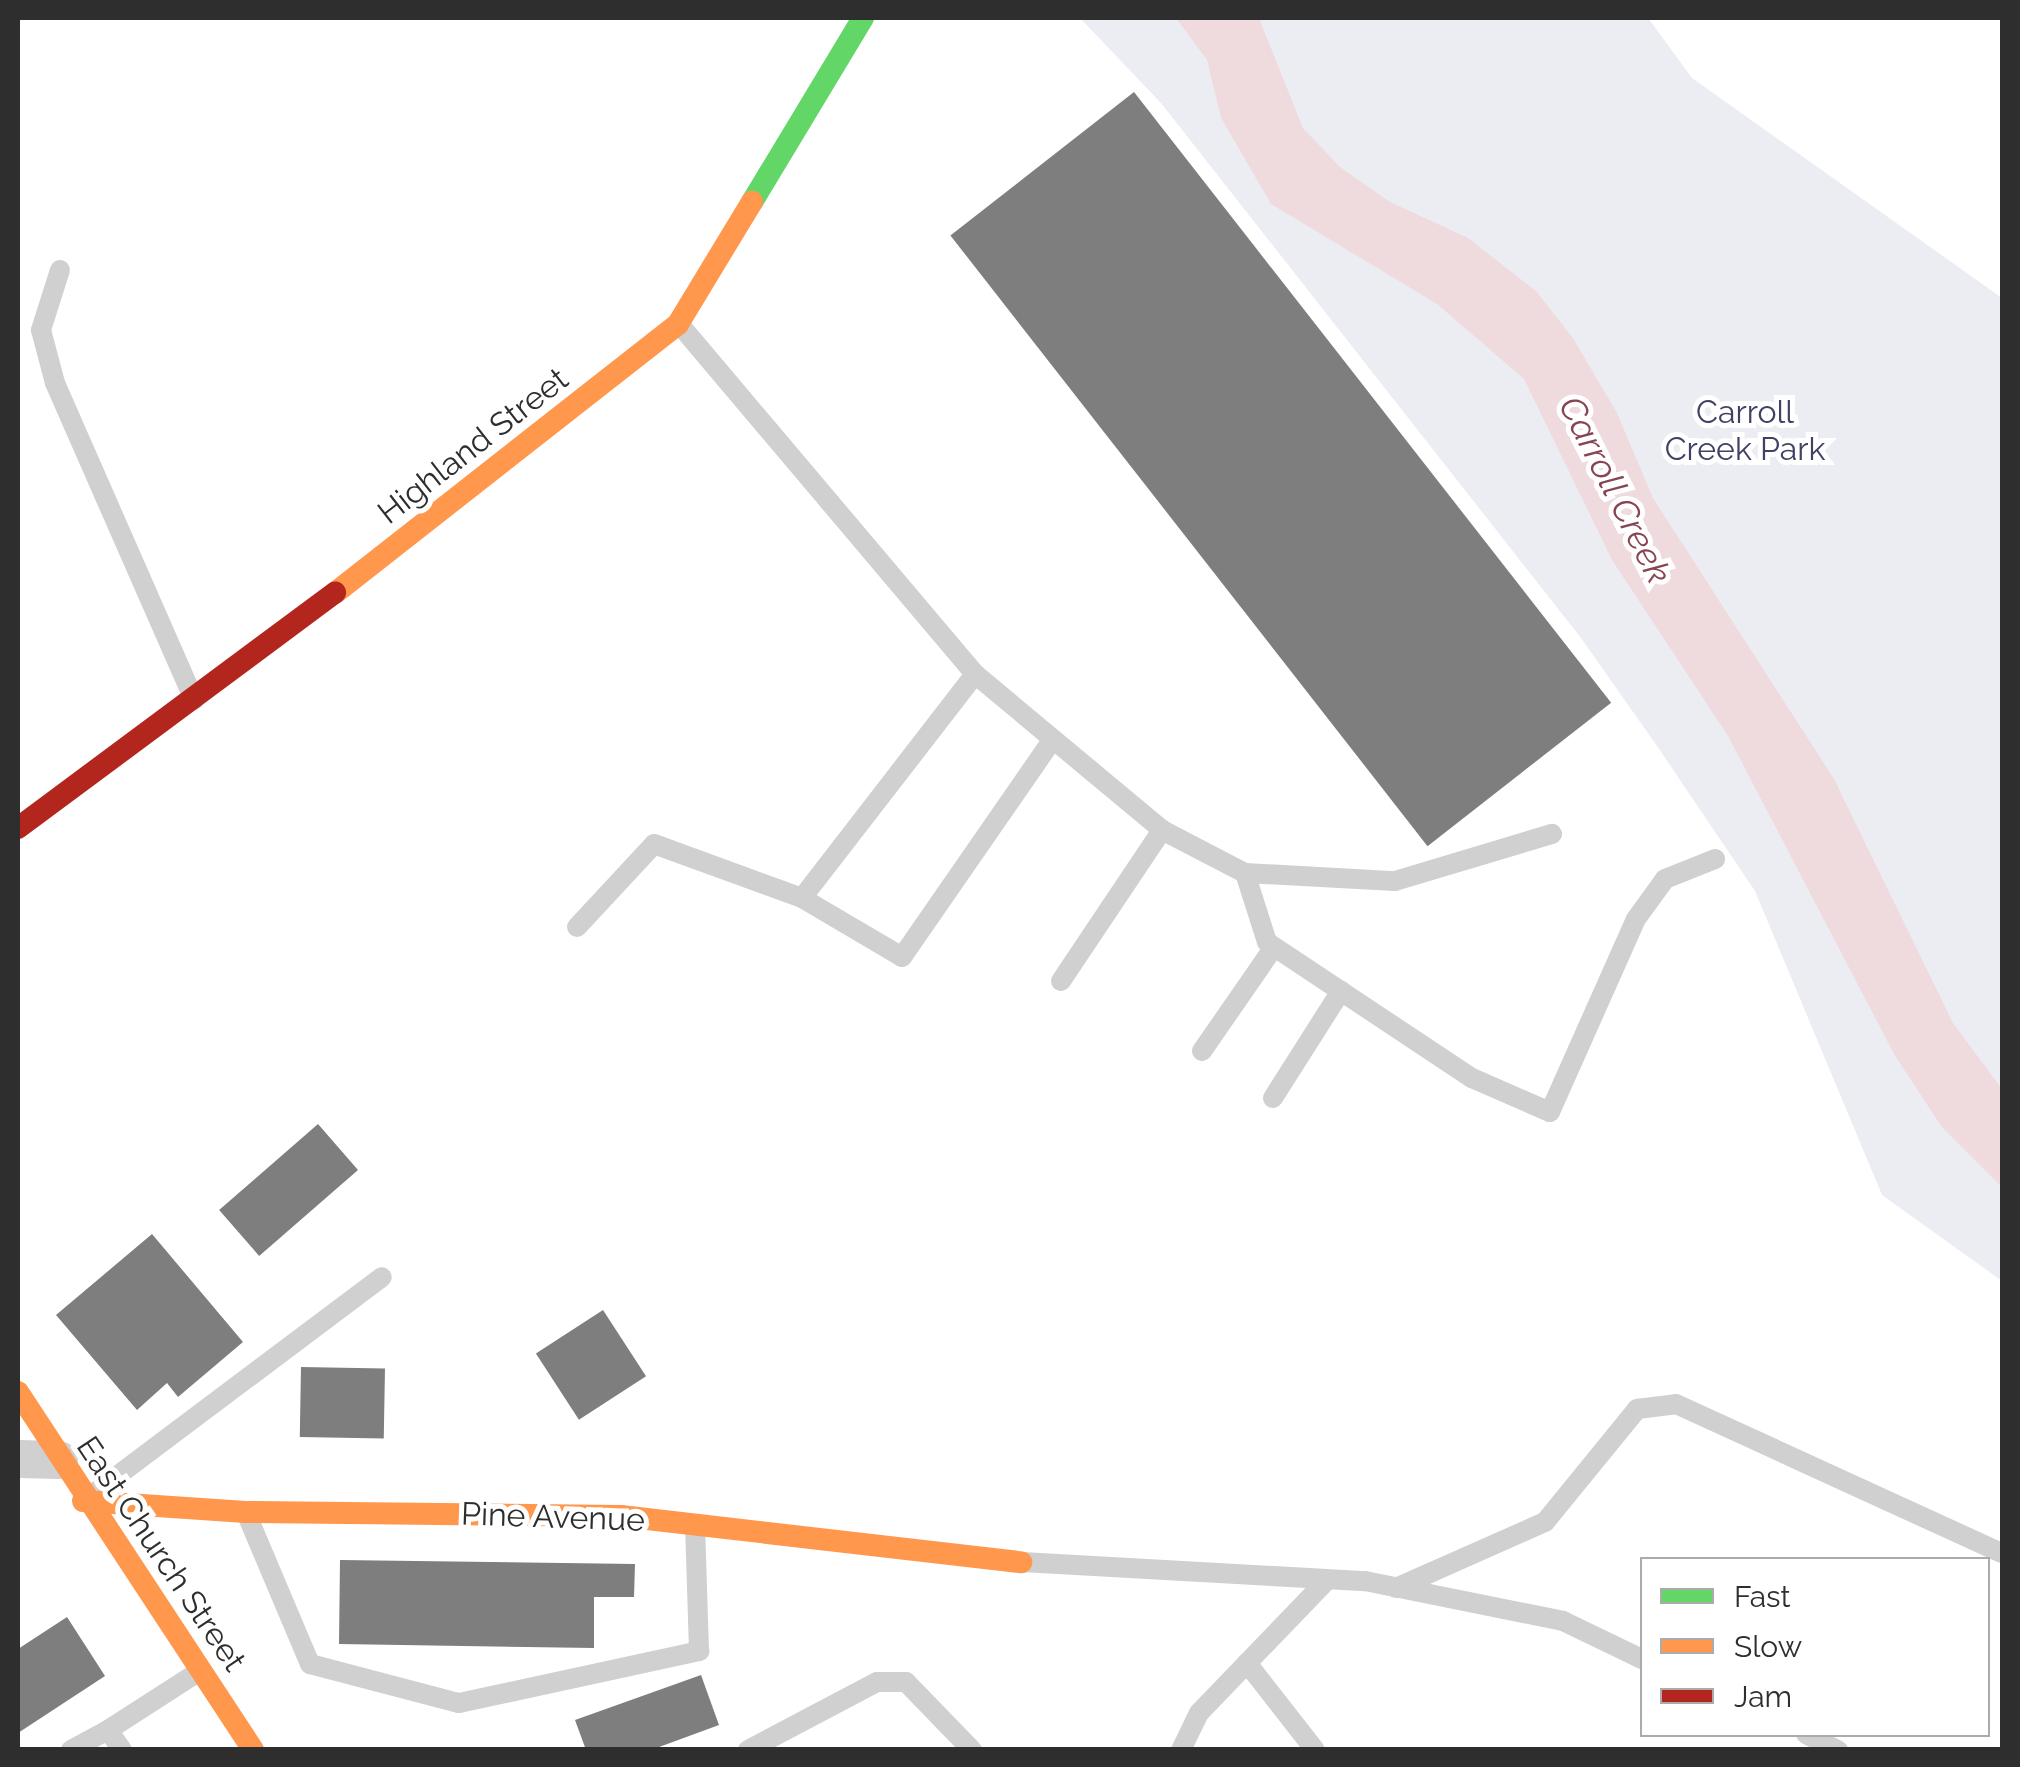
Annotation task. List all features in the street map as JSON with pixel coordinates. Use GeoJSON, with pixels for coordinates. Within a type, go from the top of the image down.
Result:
{"type":"FeatureCollection","features":[{"type":"Feature","properties":{"kind":"street","name":"Highland Street"},"geometry":{"type":"LineString","coordinates":[[18,828],[195,701],[678,324],[864,18]]}},
{"type":"Feature","properties":{"kind":"street","name":"East Church Street"},"geometry":{"type":"LineString","coordinates":[[18,1392],[84,1501],[253,1750]]}},
{"type":"Feature","properties":{"kind":"street"},"geometry":{"type":"LineString","coordinates":[[18,1459],[59,1460]]}},
{"type":"Feature","properties":{"kind":"street","name":"Pine Avenue"},"geometry":{"type":"LineString","coordinates":[[84,1501],[246,1512],[621,1516],[1020,1562]]}},
{"type":"Feature","properties":{"kind":"lane"},"geometry":{"type":"LineString","coordinates":[[60,270],[40,330],[55,382],[195,701]]}},
{"type":"Feature","properties":{"kind":"lane"},"geometry":{"type":"LineString","coordinates":[[678,324],[975,674],[1162,830],[1245,873],[1395,880],[1552,834]]}},
{"type":"Feature","properties":{"kind":"lane"},"geometry":{"type":"LineString","coordinates":[[802,898],[975,674]]}},
{"type":"Feature","properties":{"kind":"lane"},"geometry":{"type":"LineString","coordinates":[[577,927],[654,844],[802,898],[902,957],[1053,739]]}},
{"type":"Feature","properties":{"kind":"lane"},"geometry":{"type":"LineString","coordinates":[[1061,981],[1162,830]]}},
{"type":"Feature","properties":{"kind":"lane"},"geometry":{"type":"LineString","coordinates":[[1245,873],[1274,947],[1472,1078],[1550,1112],[1636,919],[1666,879],[1715,859]]}},
{"type":"Feature","properties":{"kind":"lane"},"geometry":{"type":"LineString","coordinates":[[1202,1051],[1274,947]]}},
{"type":"Feature","properties":{"kind":"lane"},"geometry":{"type":"LineString","coordinates":[[1274,1098],[1341,992]]}},
{"type":"Feature","properties":{"kind":"lane"},"geometry":{"type":"LineString","coordinates":[[84,1501],[382,1276]]}},
{"type":"Feature","properties":{"kind":"lane"},"geometry":{"type":"LineString","coordinates":[[1396,1588],[1545,1522],[1636,1409],[1676,1404],[2002,1553]]}},
{"type":"Feature","properties":{"kind":"lane"},"geometry":{"type":"LineString","coordinates":[[246,1512],[310,1664],[459,1703],[699,1651],[695,1524]]}},
{"type":"Feature","properties":{"kind":"lane"},"geometry":{"type":"LineString","coordinates":[[1020,1562],[1327,1580],[1396,1588],[1563,1622],[1640,1657]]}},
{"type":"Feature","properties":{"kind":"lane"},"geometry":{"type":"LineString","coordinates":[[1181,1750],[1199,1713],[1327,1580]]}},
{"type":"Feature","properties":{"kind":"lane"},"geometry":{"type":"LineString","coordinates":[[1247,1663],[1316,1750]]}},
{"type":"Feature","properties":{"kind":"lane"},"geometry":{"type":"LineString","coordinates":[[70,1750],[200,1671]]}},
{"type":"Feature","properties":{"kind":"lane"},"geometry":{"type":"LineString","coordinates":[[748,1750],[876,1682],[906,1682],[972,1750]]}},
{"type":"Feature","properties":{"kind":"lane"},"geometry":{"type":"LineString","coordinates":[[108,1730],[122,1750]]}},
{"type":"Feature","properties":{"kind":"lane"},"geometry":{"type":"LineString","coordinates":[[1812,1737],[1838,1750]]}},
{"type":"Feature","properties":{"kind":"green space","name":"Carroll Creek Park"},"geometry":{"type":"Polygon","coordinates":[[[1080,18],[1648,18],[1692,78],[2002,298],[2002,1281],[1882,1195],[1755,891],[1657,746],[1581,638],[1161,103],[1080,18]]]}},
{"type":"Feature","properties":{"kind":"water","name":"Carroll Creek"},"geometry":{"type":"Polygon","coordinates":[[[1176,18],[1259,18],[1303,128],[1340,167],[1390,202],[1468,238],[1536,291],[1573,338],[1617,413],[1653,498],[1834,779],[1953,1023],[2002,1089],[2002,1187],[1941,1126],[1894,1054],[1728,736],[1612,560],[1524,379],[1437,304],[1271,204],[1221,118],[1207,60],[1176,18]]]}},
{"type":"Feature","properties":{"kind":"building"},"geometry":{"type":"Polygon","coordinates":[[[1134,92],[1611,703],[1428,846],[950,235],[1134,92]]]}},
{"type":"Feature","properties":{"kind":"building"},"geometry":{"type":"Polygon","coordinates":[[[318,1124],[358,1170],[259,1256],[219,1210],[318,1124]]]}},
{"type":"Feature","properties":{"kind":"building"},"geometry":{"type":"Polygon","coordinates":[[[152,1234],[243,1342],[178,1397],[167,1383],[137,1410],[56,1315],[152,1234]]]}},
{"type":"Feature","properties":{"kind":"building"},"geometry":{"type":"Polygon","coordinates":[[[603,1310],[646,1376],[579,1420],[536,1354],[603,1310]]]}},
{"type":"Feature","properties":{"kind":"building"},"geometry":{"type":"Polygon","coordinates":[[[301,1367],[385,1368],[384,1438],[300,1437],[301,1367]]]}},
{"type":"Feature","properties":{"kind":"building"},"geometry":{"type":"Polygon","coordinates":[[[340,1560],[635,1564],[634,1597],[594,1597],[594,1648],[339,1644],[340,1560]]]}},
{"type":"Feature","properties":{"kind":"building"},"geometry":{"type":"Polygon","coordinates":[[[67,1617],[105,1676],[18,1733],[18,1649],[67,1617]]]}},
{"type":"Feature","properties":{"kind":"building"},"geometry":{"type":"Polygon","coordinates":[[[701,1675],[719,1725],[651,1750],[586,1750],[575,1720],[701,1675]]]}},
{"type":"Feature","properties":{"kind":"traffic: fast"},"geometry":{"type":"LineString","coordinates":[[752,202],[863,18]]}},
{"type":"Feature","properties":{"kind":"traffic: slow"},"geometry":{"type":"LineString","coordinates":[[335,593],[678,324],[752,202]]}},
{"type":"Feature","properties":{"kind":"traffic: slow"},"geometry":{"type":"LineString","coordinates":[[18,1392],[253,1750]]}},
{"type":"Feature","properties":{"kind":"traffic: slow"},"geometry":{"type":"LineString","coordinates":[[83,1501],[246,1512],[621,1516],[1021,1562]]}},
{"type":"Feature","properties":{"kind":"traffic: jam"},"geometry":{"type":"LineString","coordinates":[[18,828],[335,593]]}}]}
